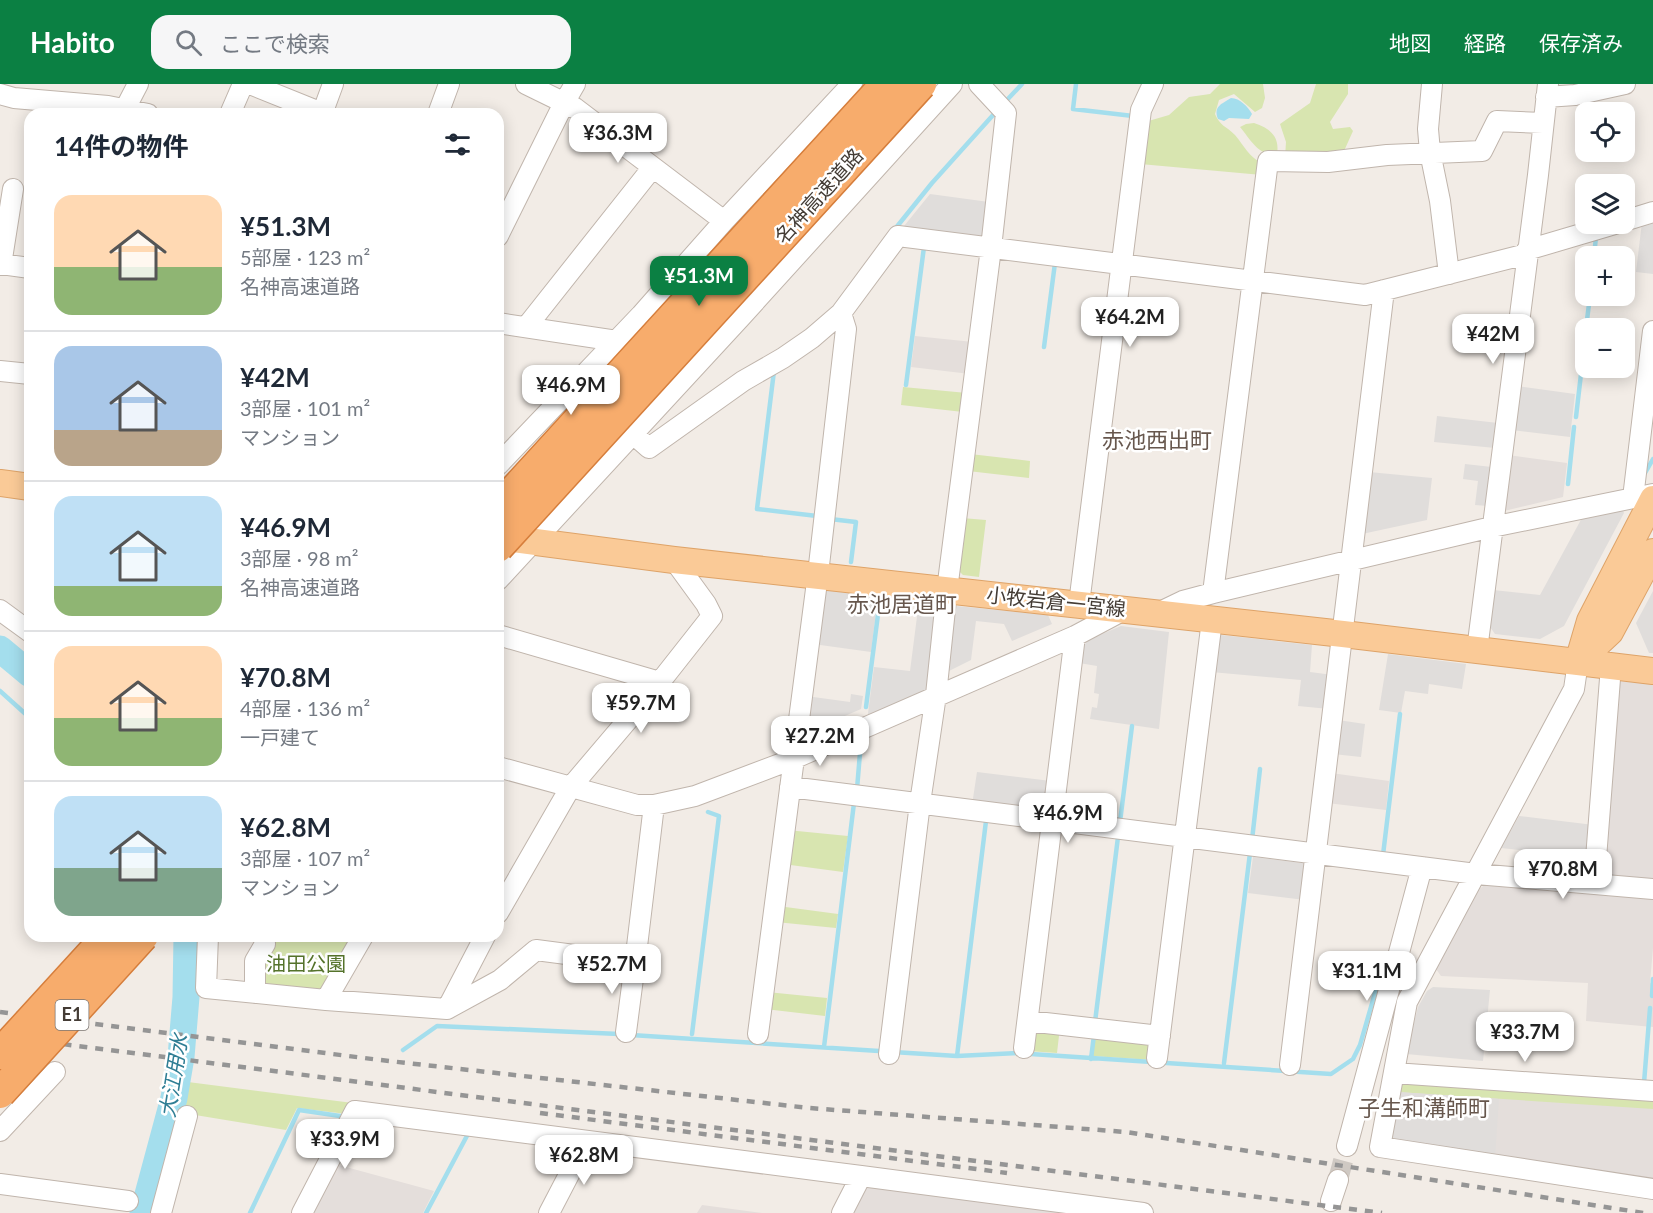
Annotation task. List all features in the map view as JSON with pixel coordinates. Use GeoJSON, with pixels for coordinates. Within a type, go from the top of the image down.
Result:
{"type":"FeatureCollection","features":[{"type":"Feature","properties":{"kind":"highway","name":"名神高速道路"},"geometry":{"type":"LineString","coordinates":[[504,501],[886,84]]}},
{"type":"Feature","properties":{"kind":"highway","name":"名神高速道路"},"geometry":{"type":"LineString","coordinates":[[504,540],[921,84]]}},
{"type":"Feature","properties":{"kind":"highway","name":"E1"},"geometry":{"type":"LineString","coordinates":[[0,1054],[103,942]]}},
{"type":"Feature","properties":{"kind":"highway","name":"E1"},"geometry":{"type":"LineString","coordinates":[[0,1093],[138,942]]}},
{"type":"Feature","properties":{"kind":"main road"},"geometry":{"type":"LineString","coordinates":[[0,483],[24,486]]}},
{"type":"Feature","properties":{"kind":"main road"},"geometry":{"type":"LineString","coordinates":[[1578,662],[1590,621],[1643,499]]}},
{"type":"Feature","properties":{"kind":"main road","name":"小牧岩倉一宮線"},"geometry":{"type":"LineString","coordinates":[[504,538],[674,560],[1343,633],[1653,671]]}},
{"type":"Feature","properties":{"kind":"main road"},"geometry":{"type":"LineString","coordinates":[[1578,662],[1610,632],[1653,552]]}},
{"type":"Feature","properties":{"kind":"street"},"geometry":{"type":"LineString","coordinates":[[115,108],[138,84]]}},
{"type":"Feature","properties":{"kind":"street"},"geometry":{"type":"LineString","coordinates":[[233,108],[243,84]]}},
{"type":"Feature","properties":{"kind":"street"},"geometry":{"type":"LineString","coordinates":[[250,84],[308,108]]}},
{"type":"Feature","properties":{"kind":"street"},"geometry":{"type":"LineString","coordinates":[[324,108],[333,84]]}},
{"type":"Feature","properties":{"kind":"street"},"geometry":{"type":"LineString","coordinates":[[440,108],[449,84]]}},
{"type":"Feature","properties":{"kind":"street"},"geometry":{"type":"LineString","coordinates":[[526,84],[575,108],[724,221]]}},
{"type":"Feature","properties":{"kind":"street"},"geometry":{"type":"LineString","coordinates":[[504,224],[564,103],[576,84]]}},
{"type":"Feature","properties":{"kind":"street"},"geometry":{"type":"LineString","coordinates":[[504,459],[617,340],[852,84]]}},
{"type":"Feature","properties":{"kind":"street"},"geometry":{"type":"LineString","coordinates":[[504,573],[952,84]]}},
{"type":"Feature","properties":{"kind":"street"},"geometry":{"type":"LineString","coordinates":[[889,1054],[920,803],[936,695],[1006,112],[979,84]]}},
{"type":"Feature","properties":{"kind":"street"},"geometry":{"type":"LineString","coordinates":[[1079,604],[1141,110],[1153,84]]}},
{"type":"Feature","properties":{"kind":"street"},"geometry":{"type":"LineString","coordinates":[[1432,84],[1428,129],[1430,152],[1440,201],[1449,274]]}},
{"type":"Feature","properties":{"kind":"street"},"geometry":{"type":"LineString","coordinates":[[1476,650],[1547,90],[1575,95],[1625,84]]}},
{"type":"Feature","properties":{"kind":"street"},"geometry":{"type":"LineString","coordinates":[[0,94],[24,91],[109,108]]}},
{"type":"Feature","properties":{"kind":"street"},"geometry":{"type":"LineString","coordinates":[[1213,593],[1268,161],[1328,162],[1430,152],[1482,151],[1497,121],[1543,123]]}},
{"type":"Feature","properties":{"kind":"street"},"geometry":{"type":"LineString","coordinates":[[527,326],[654,167]]}},
{"type":"Feature","properties":{"kind":"street"},"geometry":{"type":"LineString","coordinates":[[13,189],[0,264],[24,267]]}},
{"type":"Feature","properties":{"kind":"street"},"geometry":{"type":"LineString","coordinates":[[1635,218],[1653,212]]}},
{"type":"Feature","properties":{"kind":"street"},"geometry":{"type":"LineString","coordinates":[[633,434],[649,448],[743,381],[812,338],[841,313],[898,236],[1365,295],[1449,274],[1584,234]]}},
{"type":"Feature","properties":{"kind":"street"},"geometry":{"type":"LineString","coordinates":[[682,268],[740,318]]}},
{"type":"Feature","properties":{"kind":"street"},"geometry":{"type":"LineString","coordinates":[[1290,1065],[1384,290]]}},
{"type":"Feature","properties":{"kind":"street"},"geometry":{"type":"LineString","coordinates":[[758,1034],[818,574],[846,329],[841,313]]}},
{"type":"Feature","properties":{"kind":"street"},"geometry":{"type":"LineString","coordinates":[[504,323],[617,340]]}},
{"type":"Feature","properties":{"kind":"street"},"geometry":{"type":"LineString","coordinates":[[1643,499],[1653,331]]}},
{"type":"Feature","properties":{"kind":"street"},"geometry":{"type":"LineString","coordinates":[[0,371],[24,373]]}},
{"type":"Feature","properties":{"kind":"street"},"geometry":{"type":"LineString","coordinates":[[1156,614],[1183,601],[1213,593],[1492,527],[1643,499],[1653,494]]}},
{"type":"Feature","properties":{"kind":"street"},"geometry":{"type":"LineString","coordinates":[[504,903],[570,788],[660,682],[712,616],[674,560]]}},
{"type":"Feature","properties":{"kind":"street"},"geometry":{"type":"LineString","coordinates":[[0,608],[24,614]]}},
{"type":"Feature","properties":{"kind":"street"},"geometry":{"type":"LineString","coordinates":[[0,608],[24,627]]}},
{"type":"Feature","properties":{"kind":"street"},"geometry":{"type":"LineString","coordinates":[[504,768],[638,806],[654,805],[694,796],[793,759],[1075,636],[1124,610]]}},
{"type":"Feature","properties":{"kind":"street"},"geometry":{"type":"LineString","coordinates":[[1157,1058],[1212,620]]}},
{"type":"Feature","properties":{"kind":"street"},"geometry":{"type":"LineString","coordinates":[[1024,1048],[1075,636]]}},
{"type":"Feature","properties":{"kind":"street"},"geometry":{"type":"LineString","coordinates":[[504,637],[660,682]]}},
{"type":"Feature","properties":{"kind":"street"},"geometry":{"type":"LineString","coordinates":[[1578,662],[1574,688],[1407,1002],[1380,1147],[1653,1189]]}},
{"type":"Feature","properties":{"kind":"street"},"geometry":{"type":"LineString","coordinates":[[1594,884],[1611,666]]}},
{"type":"Feature","properties":{"kind":"street"},"geometry":{"type":"LineString","coordinates":[[790,787],[1476,874],[1653,889]]}},
{"type":"Feature","properties":{"kind":"street"},"geometry":{"type":"LineString","coordinates":[[626,1032],[654,805]]}},
{"type":"Feature","properties":{"kind":"street"},"geometry":{"type":"LineString","coordinates":[[1347,1146],[1422,867]]}},
{"type":"Feature","properties":{"kind":"street"},"geometry":{"type":"LineString","coordinates":[[208,942],[206,988],[447,1009],[500,980],[536,950],[635,963]]}},
{"type":"Feature","properties":{"kind":"street"},"geometry":{"type":"LineString","coordinates":[[255,993],[255,961],[265,942]]}},
{"type":"Feature","properties":{"kind":"street"},"geometry":{"type":"LineString","coordinates":[[326,1000],[360,942]]}},
{"type":"Feature","properties":{"kind":"street"},"geometry":{"type":"LineString","coordinates":[[447,1009],[482,942]]}},
{"type":"Feature","properties":{"kind":"street"},"geometry":{"type":"LineString","coordinates":[[1028,1021],[1160,1036]]}},
{"type":"Feature","properties":{"kind":"street"},"geometry":{"type":"LineString","coordinates":[[0,1131],[55,1072]]}},
{"type":"Feature","properties":{"kind":"street"},"geometry":{"type":"LineString","coordinates":[[1394,1073],[1653,1091]]}},
{"type":"Feature","properties":{"kind":"street"},"geometry":{"type":"LineString","coordinates":[[302,1213],[355,1111],[1135,1213]]}},
{"type":"Feature","properties":{"kind":"street"},"geometry":{"type":"LineString","coordinates":[[160,1213],[187,1116]]}},
{"type":"Feature","properties":{"kind":"street"},"geometry":{"type":"LineString","coordinates":[[549,1213],[586,1142]]}},
{"type":"Feature","properties":{"kind":"street"},"geometry":{"type":"LineString","coordinates":[[842,1213],[861,1176]]}},
{"type":"Feature","properties":{"kind":"street"},"geometry":{"type":"LineString","coordinates":[[1332,1201],[1338,1180]]}},
{"type":"Feature","properties":{"kind":"street"},"geometry":{"type":"LineString","coordinates":[[0,1184],[128,1201]]}},
{"type":"Feature","properties":{"kind":"shaded area"},"geometry":{"type":"Polygon","coordinates":[[[930,194],[989,202],[985,237],[981,241],[900,231],[930,194]]]}},
{"type":"Feature","properties":{"kind":"shaded area"},"geometry":{"type":"Polygon","coordinates":[[[1653,218],[1653,274],[1636,272],[1642,222],[1653,218]]]}},
{"type":"Feature","properties":{"kind":"shaded area"},"geometry":{"type":"Polygon","coordinates":[[[915,336],[973,342],[970,374],[911,367],[915,336]]]}},
{"type":"Feature","properties":{"kind":"shaded area"},"geometry":{"type":"Polygon","coordinates":[[[1517,386],[1575,394],[1570,437],[1512,430],[1517,386]]]}},
{"type":"Feature","properties":{"kind":"shaded area"},"geometry":{"type":"Polygon","coordinates":[[[1437,416],[1498,423],[1495,448],[1434,442],[1437,416]]]}},
{"type":"Feature","properties":{"kind":"shaded area"},"geometry":{"type":"Polygon","coordinates":[[[1508,455],[1567,463],[1563,497],[1504,511],[1508,455]]]}},
{"type":"Feature","properties":{"kind":"shaded area"},"geometry":{"type":"Polygon","coordinates":[[[1465,464],[1492,467],[1488,506],[1475,505],[1478,481],[1463,479],[1465,464]]]}},
{"type":"Feature","properties":{"kind":"shaded area"},"geometry":{"type":"Polygon","coordinates":[[[1369,472],[1432,478],[1427,520],[1362,534],[1369,472]]]}},
{"type":"Feature","properties":{"kind":"shaded area"},"geometry":{"type":"Polygon","coordinates":[[[1622,507],[1624,513],[1564,626],[1540,639],[1495,634],[1488,624],[1493,590],[1540,595],[1583,516],[1622,507]]]}},
{"type":"Feature","properties":{"kind":"shaded area"},"geometry":{"type":"Polygon","coordinates":[[[827,590],[878,597],[871,652],[813,644],[819,596],[827,590]]]}},
{"type":"Feature","properties":{"kind":"shaded area"},"geometry":{"type":"Polygon","coordinates":[[[1653,591],[1653,653],[1649,653],[1636,623],[1653,591]]]}},
{"type":"Feature","properties":{"kind":"shaded area"},"geometry":{"type":"Polygon","coordinates":[[[919,601],[934,603],[939,610],[930,684],[924,697],[867,721],[874,667],[910,671],[919,601]]]}},
{"type":"Feature","properties":{"kind":"shaded area"},"geometry":{"type":"Polygon","coordinates":[[[956,606],[1048,615],[1052,624],[1012,641],[1004,624],[976,621],[971,660],[943,674],[950,612],[956,606]]]}},
{"type":"Feature","properties":{"kind":"shaded area"},"geometry":{"type":"Polygon","coordinates":[[[1121,626],[1169,632],[1159,729],[1090,719],[1092,707],[1097,708],[1099,694],[1094,693],[1097,666],[1079,663],[1081,650],[1088,640],[1121,626]]]}},
{"type":"Feature","properties":{"kind":"shaded area"},"geometry":{"type":"Polygon","coordinates":[[[1221,635],[1312,645],[1310,672],[1333,675],[1329,709],[1298,706],[1301,680],[1211,672],[1215,641],[1221,635]]]}},
{"type":"Feature","properties":{"kind":"shaded area"},"geometry":{"type":"Polygon","coordinates":[[[1388,654],[1466,664],[1462,689],[1429,684],[1428,694],[1405,691],[1401,713],[1379,710],[1388,654]]]}},
{"type":"Feature","properties":{"kind":"shaded area"},"geometry":{"type":"Polygon","coordinates":[[[1618,681],[1653,684],[1653,884],[1598,879],[1618,681]]]}},
{"type":"Feature","properties":{"kind":"shaded area"},"geometry":{"type":"Polygon","coordinates":[[[851,694],[863,696],[861,709],[801,735],[806,696],[850,702],[851,694]]]}},
{"type":"Feature","properties":{"kind":"shaded area"},"geometry":{"type":"Polygon","coordinates":[[[1338,720],[1365,724],[1361,757],[1333,754],[1338,720]]]}},
{"type":"Feature","properties":{"kind":"shaded area"},"geometry":{"type":"Polygon","coordinates":[[[977,772],[1051,781],[1048,808],[1040,813],[972,805],[977,772]]]}},
{"type":"Feature","properties":{"kind":"shaded area"},"geometry":{"type":"Polygon","coordinates":[[[1331,773],[1389,781],[1386,810],[1327,803],[1331,773]]]}},
{"type":"Feature","properties":{"kind":"shaded area"},"geometry":{"type":"Polygon","coordinates":[[[1519,816],[1594,825],[1592,858],[1501,848],[1519,816]]]}},
{"type":"Feature","properties":{"kind":"shaded area"},"geometry":{"type":"Polygon","coordinates":[[[1253,857],[1310,864],[1305,900],[1248,893],[1253,857]]]}},
{"type":"Feature","properties":{"kind":"shaded area"},"geometry":{"type":"Polygon","coordinates":[[[1486,884],[1653,898],[1650,983],[1653,984],[1653,1027],[1586,1021],[1588,983],[1441,976],[1436,969],[1478,890],[1486,884]]]}},
{"type":"Feature","properties":{"kind":"shaded area"},"geometry":{"type":"Polygon","coordinates":[[[1433,987],[1490,990],[1483,1061],[1406,1054],[1418,1007],[1427,991],[1433,987]]]}},
{"type":"Feature","properties":{"kind":"shaded area"},"geometry":{"type":"Polygon","coordinates":[[[1400,1084],[1653,1094],[1653,1182],[1397,1143],[1400,1084]]]}},
{"type":"Feature","properties":{"kind":"shaded area"},"geometry":{"type":"Polygon","coordinates":[[[1398,1092],[1499,1099],[1495,1158],[1397,1143],[1390,1133],[1398,1092]]]}},
{"type":"Feature","properties":{"kind":"shaded area"},"geometry":{"type":"Polygon","coordinates":[[[335,1164],[434,1191],[423,1213],[309,1213],[335,1164]]]}},
{"type":"Feature","properties":{"kind":"shaded area"},"geometry":{"type":"Polygon","coordinates":[[[864,1184],[1074,1213],[849,1213],[864,1184]]]}},
{"type":"Feature","properties":{"kind":"shaded area"},"geometry":{"type":"Polygon","coordinates":[[[702,1205],[762,1213],[697,1213],[702,1205]]]}},
{"type":"Feature","properties":{"kind":"green space"},"geometry":{"type":"Polygon","coordinates":[[[1220,84],[1263,84],[1265,98],[1262,108],[1255,112],[1234,94],[1219,100],[1215,114],[1250,154],[1263,164],[1262,175],[1140,164],[1145,122],[1169,115],[1189,97],[1210,94],[1220,84]]]}},
{"type":"Feature","properties":{"kind":"green space"},"geometry":{"type":"Polygon","coordinates":[[[1316,84],[1348,84],[1348,94],[1330,122],[1333,129],[1350,127],[1353,131],[1344,151],[1285,157],[1286,142],[1280,124],[1310,103],[1316,84]]]}},
{"type":"Feature","properties":{"kind":"green space"},"geometry":{"type":"Polygon","coordinates":[[[1254,123],[1273,134],[1278,148],[1277,154],[1260,150],[1240,127],[1254,123]]]}},
{"type":"Feature","properties":{"kind":"green space"},"geometry":{"type":"Polygon","coordinates":[[[903,387],[967,393],[963,412],[901,405],[903,387]]]}},
{"type":"Feature","properties":{"kind":"green space"},"geometry":{"type":"Polygon","coordinates":[[[970,454],[1030,461],[1029,478],[968,471],[970,454]]]}},
{"type":"Feature","properties":{"kind":"green space"},"geometry":{"type":"Polygon","coordinates":[[[962,518],[986,520],[979,577],[963,575],[956,568],[962,518]]]}},
{"type":"Feature","properties":{"kind":"green space"},"geometry":{"type":"Polygon","coordinates":[[[787,830],[848,836],[843,872],[783,864],[787,830]]]}},
{"type":"Feature","properties":{"kind":"green space"},"geometry":{"type":"Polygon","coordinates":[[[778,906],[838,914],[836,928],[776,922],[778,906]]]}},
{"type":"Feature","properties":{"kind":"green space","name":"油田公園"},"geometry":{"type":"Polygon","coordinates":[[[270,942],[350,942],[321,993],[264,987],[263,965],[270,942]]]}},
{"type":"Feature","properties":{"kind":"green space"},"geometry":{"type":"Polygon","coordinates":[[[767,992],[827,998],[825,1016],[765,1009],[767,992]]]}},
{"type":"Feature","properties":{"kind":"green space"},"geometry":{"type":"Polygon","coordinates":[[[1031,1024],[1060,1027],[1057,1053],[1028,1051],[1031,1024]]]}},
{"type":"Feature","properties":{"kind":"green space"},"geometry":{"type":"Polygon","coordinates":[[[1095,1031],[1153,1037],[1152,1060],[1092,1056],[1095,1031]]]}},
{"type":"Feature","properties":{"kind":"green space"},"geometry":{"type":"Polygon","coordinates":[[[1408,1078],[1653,1094],[1653,1109],[1398,1092],[1400,1084],[1408,1078]]]}},
{"type":"Feature","properties":{"kind":"green space"},"geometry":{"type":"Polygon","coordinates":[[[188,1082],[353,1103],[347,1114],[297,1108],[286,1130],[183,1113],[188,1082]]]}},
{"type":"Feature","properties":{"kind":"water"},"geometry":{"type":"Polygon","coordinates":[[[1231,98],[1241,101],[1248,109],[1252,114],[1249,119],[1229,118],[1224,121],[1218,119],[1218,108],[1231,98]]]}},
{"type":"Feature","properties":{"kind":"waterway"},"geometry":{"type":"LineString","coordinates":[[1006,101],[1022,84]]}},
{"type":"Feature","properties":{"kind":"waterway"},"geometry":{"type":"LineString","coordinates":[[1076,84],[1073,109],[1133,116]]}},
{"type":"Feature","properties":{"kind":"waterway"},"geometry":{"type":"LineString","coordinates":[[895,229],[932,183],[994,114]]}},
{"type":"Feature","properties":{"kind":"waterway"},"geometry":{"type":"LineString","coordinates":[[1595,246],[1596,237]]}},
{"type":"Feature","properties":{"kind":"waterway"},"geometry":{"type":"LineString","coordinates":[[906,385],[924,247]]}},
{"type":"Feature","properties":{"kind":"waterway"},"geometry":{"type":"LineString","coordinates":[[1044,347],[1055,263],[1053,263]]}},
{"type":"Feature","properties":{"kind":"waterway"},"geometry":{"type":"LineString","coordinates":[[1587,318],[1589,306]]}},
{"type":"Feature","properties":{"kind":"waterway"},"geometry":{"type":"LineString","coordinates":[[774,371],[757,509],[817,516]]}},
{"type":"Feature","properties":{"kind":"waterway"},"geometry":{"type":"LineString","coordinates":[[1576,417],[1581,378]]}},
{"type":"Feature","properties":{"kind":"waterway"},"geometry":{"type":"LineString","coordinates":[[1568,484],[1574,427]]}},
{"type":"Feature","properties":{"kind":"waterway"},"geometry":{"type":"LineString","coordinates":[[1645,473],[1653,459]]}},
{"type":"Feature","properties":{"kind":"waterway"},"geometry":{"type":"LineString","coordinates":[[830,519],[856,522],[851,562]]}},
{"type":"Feature","properties":{"kind":"waterway"},"geometry":{"type":"LineString","coordinates":[[866,707],[880,599]]}},
{"type":"Feature","properties":{"kind":"waterway","name":"大江用水"},"geometry":{"type":"LineString","coordinates":[[0,649],[24,669]]}},
{"type":"Feature","properties":{"kind":"waterway"},"geometry":{"type":"LineString","coordinates":[[0,691],[24,713]]}},
{"type":"Feature","properties":{"kind":"waterway"},"geometry":{"type":"LineString","coordinates":[[1383,855],[1400,714]]}},
{"type":"Feature","properties":{"kind":"waterway"},"geometry":{"type":"LineString","coordinates":[[1120,822],[1132,726]]}},
{"type":"Feature","properties":{"kind":"waterway"},"geometry":{"type":"LineString","coordinates":[[857,789],[861,741]]}},
{"type":"Feature","properties":{"kind":"waterway"},"geometry":{"type":"LineString","coordinates":[[1252,840],[1260,769]]}},
{"type":"Feature","properties":{"kind":"waterway"},"geometry":{"type":"LineString","coordinates":[[824,1047],[854,803]]}},
{"type":"Feature","properties":{"kind":"waterway"},"geometry":{"type":"LineString","coordinates":[[692,1034],[719,816],[708,812]]}},
{"type":"Feature","properties":{"kind":"waterway"},"geometry":{"type":"LineString","coordinates":[[957,1056],[986,821]]}},
{"type":"Feature","properties":{"kind":"waterway"},"geometry":{"type":"LineString","coordinates":[[1095,1022],[1118,837]]}},
{"type":"Feature","properties":{"kind":"waterway"},"geometry":{"type":"LineString","coordinates":[[1224,1063],[1250,853]]}},
{"type":"Feature","properties":{"kind":"waterway","name":"大江用水"},"geometry":{"type":"LineString","coordinates":[[143,1213],[174,1098],[181,1057],[186,997],[187,942]]}},
{"type":"Feature","properties":{"kind":"waterway"},"geometry":{"type":"LineString","coordinates":[[1031,1054],[1331,1074],[1353,1059],[1360,1045],[1386,955]]}},
{"type":"Feature","properties":{"kind":"waterway"},"geometry":{"type":"LineString","coordinates":[[1652,996],[1653,979]]}},
{"type":"Feature","properties":{"kind":"waterway"},"geometry":{"type":"LineString","coordinates":[[1644,1083],[1650,1008]]}},
{"type":"Feature","properties":{"kind":"waterway"},"geometry":{"type":"LineString","coordinates":[[403,1050],[437,1026],[619,1034]]}},
{"type":"Feature","properties":{"kind":"waterway"},"geometry":{"type":"LineString","coordinates":[[631,1035],[879,1051]]}},
{"type":"Feature","properties":{"kind":"waterway"},"geometry":{"type":"LineString","coordinates":[[1091,1059],[1094,1035]]}},
{"type":"Feature","properties":{"kind":"waterway"},"geometry":{"type":"LineString","coordinates":[[893,1052],[957,1056],[1018,1053]]}},
{"type":"Feature","properties":{"kind":"waterway"},"geometry":{"type":"LineString","coordinates":[[250,1213],[299,1110],[347,1117]]}},
{"type":"Feature","properties":{"kind":"waterway"},"geometry":{"type":"LineString","coordinates":[[426,1213],[469,1132]]}},
{"type":"Feature","properties":{"kind":"tunnel"},"geometry":{"type":"LineString","coordinates":[[1338,1180],[1347,1146]]}},
{"type":"Feature","properties":{"kind":"railway"},"geometry":{"type":"LineString","coordinates":[[0,1012],[380,1060],[809,1108],[1126,1132],[1644,1213]]}},
{"type":"Feature","properties":{"kind":"railway"},"geometry":{"type":"LineString","coordinates":[[0,1036],[1382,1213]]}},
{"type":"Feature","properties":{"kind":"railway"},"geometry":{"type":"LineString","coordinates":[[540,1113],[1007,1173]]}},
{"type":"Feature","properties":{"kind":"district","name":"赤池西出町"},"geometry":{"type":"Point","coordinates":[1157,440]}},
{"type":"Feature","properties":{"kind":"district","name":"赤池居道町"},"geometry":{"type":"Point","coordinates":[902,604]}},
{"type":"Feature","properties":{"kind":"district","name":"子生和溝師町"},"geometry":{"type":"Point","coordinates":[1424,1108]}}]}
